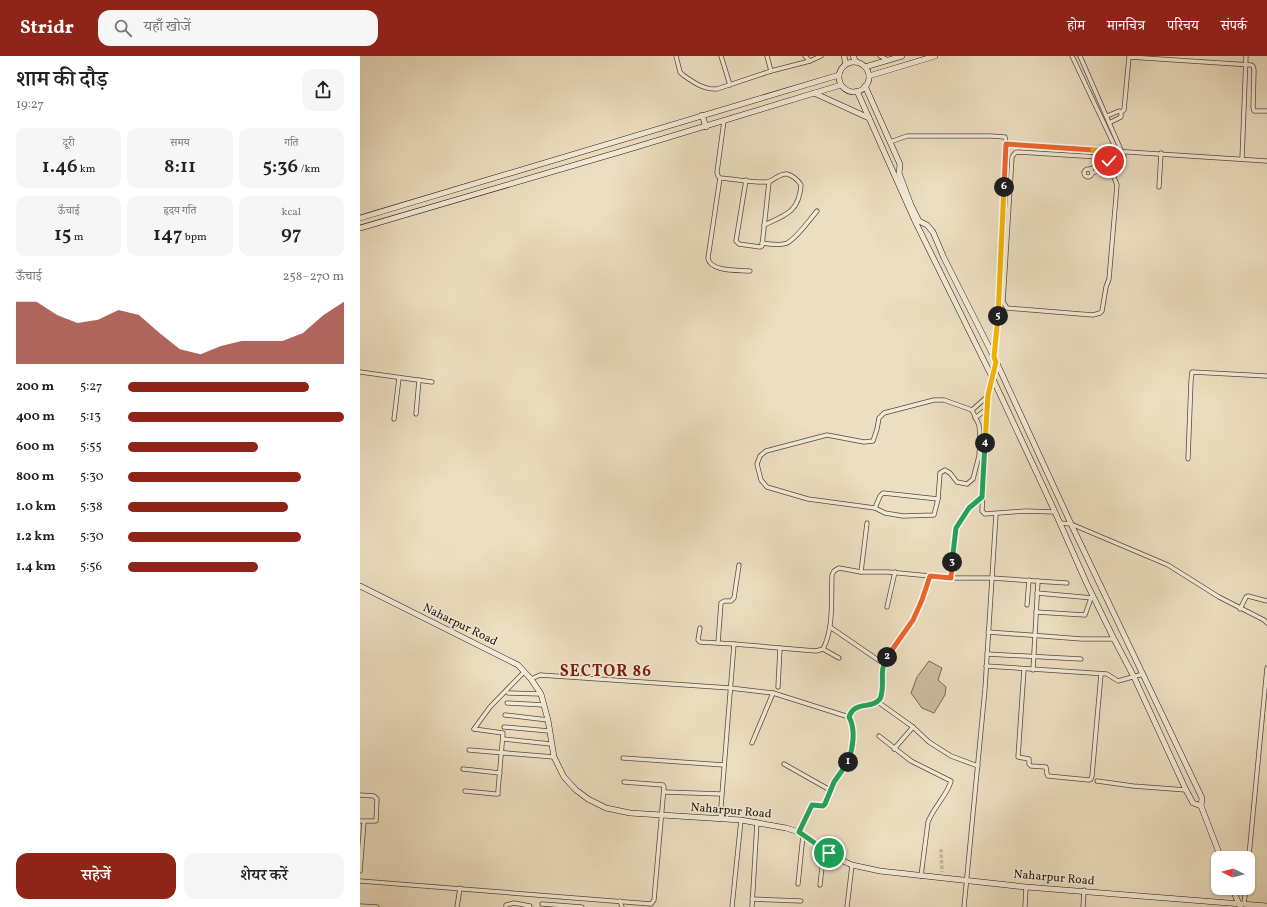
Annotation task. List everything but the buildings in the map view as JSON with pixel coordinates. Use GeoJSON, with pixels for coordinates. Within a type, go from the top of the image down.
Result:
{"type":"FeatureCollection","features":[{"type":"Feature","properties":{"kind":"street"},"geometry":{"type":"LineString","coordinates":[[676,56],[680,72],[710,90],[771,71],[810,62],[821,56]]}},
{"type":"Feature","properties":{"kind":"street"},"geometry":{"type":"LineString","coordinates":[[721,56],[730,85]]}},
{"type":"Feature","properties":{"kind":"street"},"geometry":{"type":"LineString","coordinates":[[767,56],[771,71]]}},
{"type":"Feature","properties":{"kind":"street"},"geometry":{"type":"LineString","coordinates":[[805,56],[810,62]]}},
{"type":"Feature","properties":{"kind":"street"},"geometry":{"type":"LineString","coordinates":[[844,56],[846,64]]}},
{"type":"Feature","properties":{"kind":"street"},"geometry":{"type":"LineString","coordinates":[[853,56],[856,62],[865,67],[869,76],[865,86],[857,91],[848,90],[841,85],[839,75],[842,67],[846,64],[856,62]]}},
{"type":"Feature","properties":{"kind":"street"},"geometry":{"type":"LineString","coordinates":[[880,56],[888,60]]}},
{"type":"Feature","properties":{"kind":"street"},"geometry":{"type":"LineString","coordinates":[[865,67],[902,56]]}},
{"type":"Feature","properties":{"kind":"street"},"geometry":{"type":"LineString","coordinates":[[869,76],[935,56]]}},
{"type":"Feature","properties":{"kind":"street"},"geometry":{"type":"LineString","coordinates":[[1072,56],[1117,151],[1116,158],[1085,170],[1084,174],[1089,177],[1092,173],[1119,164],[1124,157],[1080,56]]}},
{"type":"Feature","properties":{"kind":"street"},"geometry":{"type":"LineString","coordinates":[[1242,159],[1246,56]]}},
{"type":"Feature","properties":{"kind":"street"},"geometry":{"type":"LineString","coordinates":[[1109,123],[1121,116],[1121,112],[1124,110],[1129,57],[1245,64],[1253,66],[1254,111],[1267,112]]}},
{"type":"Feature","properties":{"kind":"street"},"geometry":{"type":"LineString","coordinates":[[360,218],[839,75]]}},
{"type":"Feature","properties":{"kind":"street"},"geometry":{"type":"LineString","coordinates":[[360,228],[841,85]]}},
{"type":"Feature","properties":{"kind":"street"},"geometry":{"type":"LineString","coordinates":[[865,86],[899,162],[899,173],[916,216],[919,221],[927,225],[933,232],[944,258],[995,360],[1071,524],[1202,798],[1201,806],[1218,851]]}},
{"type":"Feature","properties":{"kind":"street"},"geometry":{"type":"LineString","coordinates":[[857,91],[915,221],[992,377],[1093,598],[1134,677],[1186,790],[1193,803],[1201,806]]}},
{"type":"Feature","properties":{"kind":"street"},"geometry":{"type":"LineString","coordinates":[[814,93],[869,118]]}},
{"type":"Feature","properties":{"kind":"street"},"geometry":{"type":"LineString","coordinates":[[1106,116],[1119,111],[1121,112]]}},
{"type":"Feature","properties":{"kind":"street"},"geometry":{"type":"LineString","coordinates":[[702,115],[706,126]]}},
{"type":"Feature","properties":{"kind":"street"},"geometry":{"type":"LineString","coordinates":[[724,121],[716,172],[720,178],[708,258],[711,266],[717,268],[750,271]]}},
{"type":"Feature","properties":{"kind":"street"},"geometry":{"type":"LineString","coordinates":[[890,142],[907,136],[1005,137],[1006,144],[999,296],[995,360],[988,395],[982,513],[996,514],[1026,511],[1055,512]]}},
{"type":"Feature","properties":{"kind":"street"},"geometry":{"type":"LineString","coordinates":[[1006,144],[1267,160]]}},
{"type":"Feature","properties":{"kind":"street"},"geometry":{"type":"LineString","coordinates":[[1024,152],[1099,157],[1107,162],[1110,167],[1117,185],[1109,279],[1100,314],[1093,315],[1007,308],[1003,302],[1013,154],[1024,152]]}},
{"type":"Feature","properties":{"kind":"street"},"geometry":{"type":"LineString","coordinates":[[1159,187],[1161,154]]}},
{"type":"Feature","properties":{"kind":"street"},"geometry":{"type":"LineString","coordinates":[[1090,169],[1092,173]]}},
{"type":"Feature","properties":{"kind":"street"},"geometry":{"type":"LineString","coordinates":[[720,178],[769,182],[781,174],[790,175],[799,182],[801,185],[800,192],[795,207],[789,214],[764,226]]}},
{"type":"Feature","properties":{"kind":"street"},"geometry":{"type":"LineString","coordinates":[[746,180],[736,241],[739,244],[760,247],[762,246],[769,182]]}},
{"type":"Feature","properties":{"kind":"street"},"geometry":{"type":"LineString","coordinates":[[762,243],[788,243],[817,211]]}},
{"type":"Feature","properties":{"kind":"street"},"geometry":{"type":"LineString","coordinates":[[360,372],[432,382]]}},
{"type":"Feature","properties":{"kind":"street"},"geometry":{"type":"LineString","coordinates":[[1188,459],[1192,372],[1267,376]]}},
{"type":"Feature","properties":{"kind":"street"},"geometry":{"type":"LineString","coordinates":[[394,419],[399,378]]}},
{"type":"Feature","properties":{"kind":"street"},"geometry":{"type":"LineString","coordinates":[[416,414],[419,380]]}},
{"type":"Feature","properties":{"kind":"street"},"geometry":{"type":"LineString","coordinates":[[972,410],[988,395]]}},
{"type":"Feature","properties":{"kind":"street"},"geometry":{"type":"LineString","coordinates":[[934,400],[944,400],[972,410],[978,425],[980,438],[979,456],[973,479],[967,484],[956,482],[950,473],[945,470],[940,473],[938,498],[934,515],[903,516],[885,513],[875,508],[808,499],[767,487],[761,480],[757,464],[760,456],[766,451],[827,435],[864,442],[873,440],[879,418],[884,413],[934,400]]}},
{"type":"Feature","properties":{"kind":"street"},"geometry":{"type":"LineString","coordinates":[[975,418],[987,409]]}},
{"type":"Feature","properties":{"kind":"street"},"geometry":{"type":"LineString","coordinates":[[875,508],[880,496],[883,493],[938,498]]}},
{"type":"Feature","properties":{"kind":"street"},"geometry":{"type":"LineString","coordinates":[[951,578],[956,528],[969,508],[982,497]]}},
{"type":"Feature","properties":{"kind":"street"},"geometry":{"type":"LineString","coordinates":[[964,907],[978,766],[996,514]]}},
{"type":"Feature","properties":{"kind":"street"},"geometry":{"type":"LineString","coordinates":[[861,572],[867,523]]}},
{"type":"Feature","properties":{"kind":"street"},"geometry":{"type":"LineString","coordinates":[[1060,523],[1071,524],[1168,564],[1219,597],[1264,620],[1267,623]]}},
{"type":"Feature","properties":{"kind":"street"},"geometry":{"type":"LineString","coordinates":[[718,643],[721,603],[724,601],[731,601],[734,598],[739,565]]}},
{"type":"Feature","properties":{"kind":"street"},"geometry":{"type":"LineString","coordinates":[[823,649],[830,627],[832,575],[834,571],[839,568],[861,572],[895,572],[951,578],[991,578],[1067,583]]}},
{"type":"Feature","properties":{"kind":"street"},"geometry":{"type":"LineString","coordinates":[[887,607],[895,572]]}},
{"type":"Feature","properties":{"kind":"street"},"geometry":{"type":"LineString","coordinates":[[849,717],[850,713],[858,707],[878,702],[882,695],[882,673],[884,664],[892,648],[913,620],[930,576]]}},
{"type":"Feature","properties":{"kind":"street"},"geometry":{"type":"LineString","coordinates":[[1027,605],[1029,580]]}},
{"type":"Feature","properties":{"kind":"street"},"geometry":{"type":"LineString","coordinates":[[1032,670],[1038,581]]}},
{"type":"Feature","properties":{"kind":"street","name":"Naharpur Road"},"geometry":{"type":"LineString","coordinates":[[360,586],[518,665],[531,679],[541,694],[548,720],[554,757],[558,767],[569,784],[588,800],[606,808],[617,811],[662,816],[741,820],[786,828],[801,834],[824,850],[852,865],[880,871],[921,876],[942,875],[967,880],[1026,887],[1084,890],[1267,906]]}},
{"type":"Feature","properties":{"kind":"street"},"geometry":{"type":"LineString","coordinates":[[1037,593],[1093,598]]}},
{"type":"Feature","properties":{"kind":"street"},"geometry":{"type":"LineString","coordinates":[[1240,609],[1248,596],[1267,601]]}},
{"type":"Feature","properties":{"kind":"street"},"geometry":{"type":"LineString","coordinates":[[1036,612],[1085,615],[1093,598]]}},
{"type":"Feature","properties":{"kind":"street"},"geometry":{"type":"LineString","coordinates":[[830,627],[884,664]]}},
{"type":"Feature","properties":{"kind":"street"},"geometry":{"type":"LineString","coordinates":[[700,628],[698,640],[700,642],[816,651],[823,649],[839,658]]}},
{"type":"Feature","properties":{"kind":"street"},"geometry":{"type":"LineString","coordinates":[[988,632],[1114,639]]}},
{"type":"Feature","properties":{"kind":"street"},"geometry":{"type":"LineString","coordinates":[[720,819],[734,644]]}},
{"type":"Feature","properties":{"kind":"street"},"geometry":{"type":"LineString","coordinates":[[778,687],[780,648]]}},
{"type":"Feature","properties":{"kind":"street"},"geometry":{"type":"LineString","coordinates":[[987,654],[1081,659]]}},
{"type":"Feature","properties":{"kind":"street"},"geometry":{"type":"LineString","coordinates":[[986,666],[1102,674],[1109,675],[1118,681],[1142,674]]}},
{"type":"Feature","properties":{"kind":"street"},"geometry":{"type":"LineString","coordinates":[[1249,851],[1267,668]]}},
{"type":"Feature","properties":{"kind":"street"},"geometry":{"type":"LineString","coordinates":[[1024,669],[1018,757],[1029,759],[1030,766],[1046,767],[1046,774],[1048,776],[1089,780],[1092,776],[1102,674]]}},
{"type":"Feature","properties":{"kind":"street"},"geometry":{"type":"LineString","coordinates":[[465,791],[498,794],[503,732],[474,729],[490,707],[524,672]]}},
{"type":"Feature","properties":{"kind":"street"},"geometry":{"type":"LineString","coordinates":[[531,679],[540,675],[730,688],[773,693],[849,717],[852,722],[853,729],[850,757],[830,790],[824,805],[814,804],[810,807],[801,834],[798,884]]}},
{"type":"Feature","properties":{"kind":"street"},"geometry":{"type":"LineString","coordinates":[[508,692],[541,694]]}},
{"type":"Feature","properties":{"kind":"street"},"geometry":{"type":"LineString","coordinates":[[752,742],[773,693]]}},
{"type":"Feature","properties":{"kind":"street"},"geometry":{"type":"LineString","coordinates":[[878,702],[913,727],[929,742],[951,756],[978,766]]}},
{"type":"Feature","properties":{"kind":"street"},"geometry":{"type":"LineString","coordinates":[[507,703],[544,705]]}},
{"type":"Feature","properties":{"kind":"street"},"geometry":{"type":"LineString","coordinates":[[1262,716],[1267,714]]}},
{"type":"Feature","properties":{"kind":"street"},"geometry":{"type":"LineString","coordinates":[[505,715],[548,720]]}},
{"type":"Feature","properties":{"kind":"street"},"geometry":{"type":"LineString","coordinates":[[504,727],[549,731]]}},
{"type":"Feature","properties":{"kind":"street"},"geometry":{"type":"LineString","coordinates":[[894,749],[913,727]]}},
{"type":"Feature","properties":{"kind":"street"},"geometry":{"type":"LineString","coordinates":[[879,736],[914,763],[951,781],[929,819],[921,876]]}},
{"type":"Feature","properties":{"kind":"street"},"geometry":{"type":"LineString","coordinates":[[503,739],[551,744]]}},
{"type":"Feature","properties":{"kind":"street"},"geometry":{"type":"LineString","coordinates":[[469,750],[554,757]]}},
{"type":"Feature","properties":{"kind":"street"},"geometry":{"type":"LineString","coordinates":[[623,758],[724,765]]}},
{"type":"Feature","properties":{"kind":"street"},"geometry":{"type":"LineString","coordinates":[[784,764],[830,790]]}},
{"type":"Feature","properties":{"kind":"street"},"geometry":{"type":"LineString","coordinates":[[463,769],[500,773]]}},
{"type":"Feature","properties":{"kind":"street"},"geometry":{"type":"LineString","coordinates":[[1097,781],[1133,786],[1186,790]]}},
{"type":"Feature","properties":{"kind":"street"},"geometry":{"type":"LineString","coordinates":[[360,881],[649,904],[653,903],[664,787],[663,785],[624,782]]}},
{"type":"Feature","properties":{"kind":"street"},"geometry":{"type":"LineString","coordinates":[[664,792],[722,794]]}},
{"type":"Feature","properties":{"kind":"street"},"geometry":{"type":"LineString","coordinates":[[360,796],[374,796],[377,799],[376,821],[362,822],[360,871]]}},
{"type":"Feature","properties":{"kind":"street"},"geometry":{"type":"LineString","coordinates":[[732,907],[741,820]]}},
{"type":"Feature","properties":{"kind":"street"},"geometry":{"type":"LineString","coordinates":[[752,907],[757,822]]}},
{"type":"Feature","properties":{"kind":"street"},"geometry":{"type":"LineString","coordinates":[[820,885],[824,850]]}},
{"type":"Feature","properties":{"kind":"street"},"geometry":{"type":"LineString","coordinates":[[847,907],[852,865]]}},
{"type":"Feature","properties":{"kind":"street"},"geometry":{"type":"LineString","coordinates":[[1025,907],[1026,887]]}},
{"type":"Feature","properties":{"kind":"street"},"geometry":{"type":"LineString","coordinates":[[457,907],[460,888]]}},
{"type":"Feature","properties":{"kind":"street"},"geometry":{"type":"LineString","coordinates":[[1083,907],[1084,890]]}},
{"type":"Feature","properties":{"kind":"street"},"geometry":{"type":"LineString","coordinates":[[1237,895],[1244,905]]}},
{"type":"Feature","properties":{"kind":"street"},"geometry":{"type":"LineString","coordinates":[[1244,905],[1245,895]]}},
{"type":"Feature","properties":{"kind":"street"},"geometry":{"type":"LineString","coordinates":[[752,899],[801,901]]}},
{"type":"Feature","properties":{"kind":"street"},"geometry":{"type":"LineString","coordinates":[[620,901],[622,907]]}},
{"type":"Feature","properties":{"kind":"street"},"geometry":{"type":"LineString","coordinates":[[506,907],[506,905],[514,903],[530,907]]}},
{"type":"Feature","properties":{"kind":"street"},"geometry":{"type":"LineString","coordinates":[[542,904],[582,907]]}},
{"type":"Feature","properties":{"kind":"street"},"geometry":{"type":"LineString","coordinates":[[360,906],[378,907]]}},
{"type":"Feature","properties":{"kind":"shaded area"},"geometry":{"type":"Polygon","coordinates":[[[929,661],[942,668],[938,680],[946,687],[945,695],[934,713],[922,708],[911,693],[917,677],[929,661]]]}},
{"type":"Feature","properties":{"kind":"tunnel"},"geometry":{"type":"LineString","coordinates":[[941,849],[942,872]]}},
{"type":"Feature","properties":{"kind":"district","name":"SECTOR 86"},"geometry":{"type":"Point","coordinates":[606,672]}},
{"type":"Feature","properties":{"kind":"route"},"geometry":{"type":"LineString","coordinates":[[829,853],[799,832],[810,807],[814,804],[823,806],[825,804],[834,782],[848,762],[851,751],[853,729],[852,722],[849,717],[850,713],[858,707],[875,704],[880,699],[882,695],[882,673],[886,659],[892,648],[913,620],[919,608],[930,576],[951,578],[956,528],[969,508],[982,497],[988,395],[996,362],[994,357],[996,345],[1006,144],[1117,151],[1116,158],[1109,161]]}}]}
